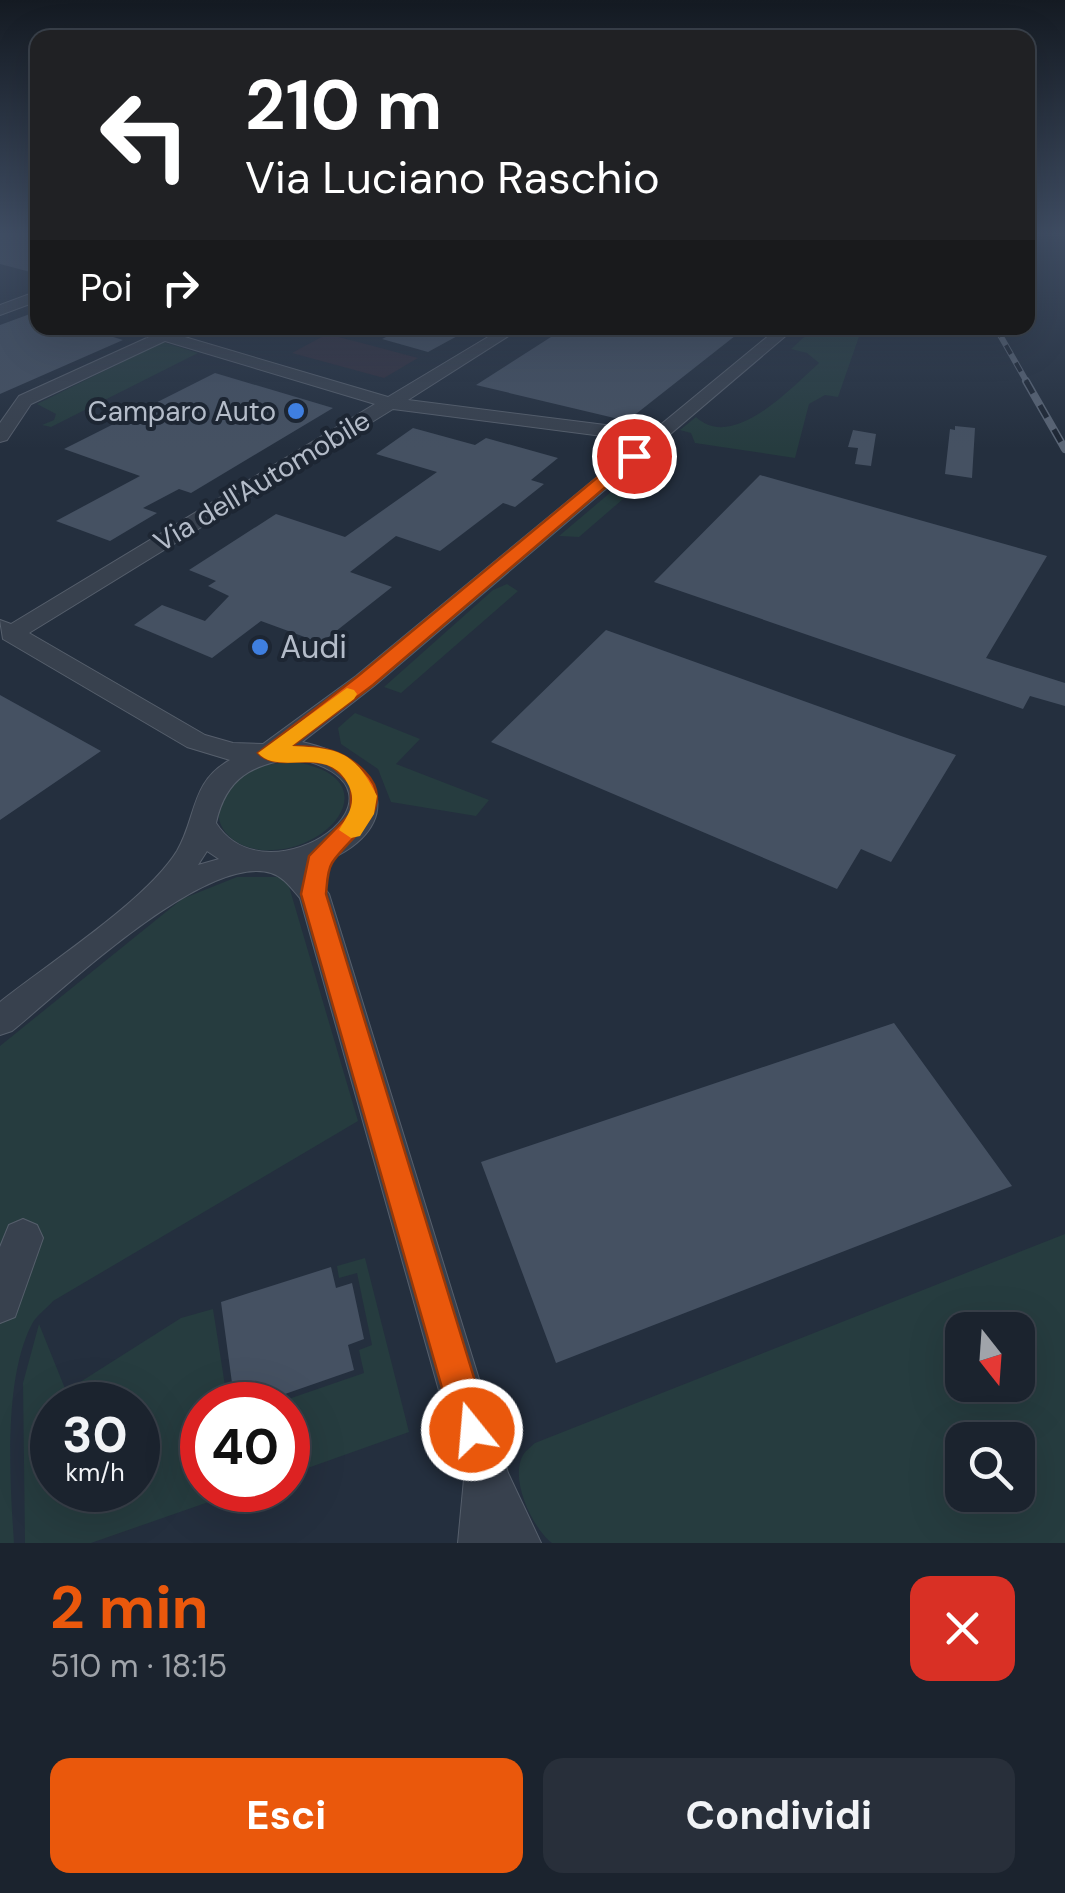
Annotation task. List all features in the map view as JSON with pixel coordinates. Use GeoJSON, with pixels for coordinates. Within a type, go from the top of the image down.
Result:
{"type":"FeatureCollection","features":[{"type":"Feature","properties":{"kind":"street"},"geometry":{"type":"LineString","coordinates":[[0,436],[25,400],[167,335]]}},
{"type":"Feature","properties":{"kind":"street"},"geometry":{"type":"LineString","coordinates":[[183,335],[390,403],[656,437]]}},
{"type":"Feature","properties":{"kind":"street","name":"Via dell'Automobile"},"geometry":{"type":"LineString","coordinates":[[6,630],[502,335]]}},
{"type":"Feature","properties":{"kind":"street"},"geometry":{"type":"LineString","coordinates":[[210,790],[238,766],[269,753],[366,681],[776,335]]}},
{"type":"Feature","properties":{"kind":"street"},"geometry":{"type":"LineString","coordinates":[[6,630],[196,741],[232,752],[324,755],[340,761],[362,782],[362,814],[351,831],[331,846],[313,855],[195,876],[161,892]]}},
{"type":"Feature","properties":{"kind":"street"},"geometry":{"type":"LineString","coordinates":[[0,1021],[161,892],[190,855],[202,823],[212,772],[196,741]]}},
{"type":"Feature","properties":{"kind":"street"},"geometry":{"type":"LineString","coordinates":[[202,823],[219,846],[294,871],[314,894]]}},
{"type":"Feature","properties":{"kind":"street"},"geometry":{"type":"LineString","coordinates":[[331,846],[318,862],[314,894],[487,1479],[518,1543]]}},
{"type":"Feature","properties":{"kind":"street"},"geometry":{"type":"LineString","coordinates":[[0,1302],[23,1238]]}},
{"type":"Feature","properties":{"kind":"street"},"geometry":{"type":"LineString","coordinates":[[482,1543],[487,1479]]}},
{"type":"Feature","properties":{"kind":"shaded area"},"geometry":{"type":"Polygon","coordinates":[[[331,335],[418,358],[384,378],[292,353],[331,335]]]}},
{"type":"Feature","properties":{"kind":"green space"},"geometry":{"type":"Polygon","coordinates":[[[806,335],[860,335],[838,397],[825,395],[809,404],[795,458],[695,443],[691,433],[680,430],[696,417],[711,426],[744,422],[778,400],[819,363],[807,353],[791,349],[806,335]]]}},
{"type":"Feature","properties":{"kind":"green space"},"geometry":{"type":"Polygon","coordinates":[[[163,342],[198,353],[51,427],[42,425],[54,420],[56,414],[37,404],[163,342]]]}},
{"type":"Feature","properties":{"kind":"green space"},"geometry":{"type":"Polygon","coordinates":[[[637,470],[652,474],[579,537],[559,536],[637,470]]]}},
{"type":"Feature","properties":{"kind":"green space"},"geometry":{"type":"Polygon","coordinates":[[[507,584],[518,591],[401,693],[384,687],[493,590],[507,584]]]}},
{"type":"Feature","properties":{"kind":"green space"},"geometry":{"type":"Polygon","coordinates":[[[355,713],[420,739],[396,764],[489,800],[476,816],[391,802],[378,769],[341,744],[338,728],[355,713]]]}},
{"type":"Feature","properties":{"kind":"green space"},"geometry":{"type":"Polygon","coordinates":[[[295,762],[325,771],[341,785],[344,801],[338,818],[323,833],[302,844],[277,850],[251,848],[229,837],[219,819],[221,799],[227,789],[249,771],[295,762]]]}},
{"type":"Feature","properties":{"kind":"green space"},"geometry":{"type":"Polygon","coordinates":[[[237,877],[281,877],[288,883],[358,1121],[53,1301],[36,1318],[23,1347],[13,1401],[10,1461],[14,1543],[0,1543],[0,1046],[182,899],[237,877]]]}},
{"type":"Feature","properties":{"kind":"green space"},"geometry":{"type":"Polygon","coordinates":[[[1065,1234],[1065,1543],[552,1543],[537,1527],[525,1503],[519,1477],[524,1453],[535,1443],[1065,1234]]]}},
{"type":"Feature","properties":{"kind":"green space"},"geometry":{"type":"Polygon","coordinates":[[[365,1258],[409,1432],[310,1467],[310,1392],[364,1373],[359,1350],[372,1345],[357,1273],[339,1278],[337,1266],[365,1258]]]}},
{"type":"Feature","properties":{"kind":"green space"},"geometry":{"type":"Polygon","coordinates":[[[213,1309],[224,1382],[180,1382],[180,1512],[91,1543],[25,1543],[23,1383],[39,1324],[62,1382],[30,1382],[30,1512],[160,1512],[160,1382],[80,1382],[181,1318],[213,1309]]]}},
{"type":"Feature","properties":{"kind":"building"},"geometry":{"type":"Polygon","coordinates":[[[30,314],[30,335],[107,335],[123,340],[0,394],[0,325],[30,314]]]}},
{"type":"Feature","properties":{"kind":"building"},"geometry":{"type":"Polygon","coordinates":[[[390,335],[459,335],[428,352],[382,339],[390,335]]]}},
{"type":"Feature","properties":{"kind":"building"},"geometry":{"type":"Polygon","coordinates":[[[554,335],[736,335],[627,421],[476,385],[554,335]]]}},
{"type":"Feature","properties":{"kind":"building"},"geometry":{"type":"Polygon","coordinates":[[[215,373],[333,408],[191,493],[179,489],[143,508],[157,513],[110,541],[56,521],[140,476],[64,449],[215,373]]]}},
{"type":"Feature","properties":{"kind":"building"},"geometry":{"type":"Polygon","coordinates":[[[955,426],[975,428],[972,478],[945,474],[950,429],[955,430],[955,426]]]}},
{"type":"Feature","properties":{"kind":"building"},"geometry":{"type":"Polygon","coordinates":[[[413,428],[475,445],[486,438],[558,458],[531,480],[544,484],[515,507],[503,503],[440,551],[396,536],[350,572],[392,587],[321,643],[261,621],[212,658],[134,625],[162,605],[205,621],[229,596],[208,586],[216,581],[189,570],[276,514],[345,537],[437,472],[376,454],[413,428]]]}},
{"type":"Feature","properties":{"kind":"building"},"geometry":{"type":"Polygon","coordinates":[[[853,430],[876,434],[871,466],[855,464],[858,448],[848,447],[853,430]]]}},
{"type":"Feature","properties":{"kind":"building"},"geometry":{"type":"Polygon","coordinates":[[[760,475],[1047,556],[986,658],[1065,683],[1065,706],[1030,696],[1023,709],[654,582],[760,475]]]}},
{"type":"Feature","properties":{"kind":"building"},"geometry":{"type":"Polygon","coordinates":[[[606,630],[956,755],[891,862],[861,849],[837,889],[491,742],[606,630]]]}},
{"type":"Feature","properties":{"kind":"building"},"geometry":{"type":"Polygon","coordinates":[[[0,695],[101,751],[0,820],[0,695]]]}},
{"type":"Feature","properties":{"kind":"building"},"geometry":{"type":"Polygon","coordinates":[[[894,1023],[1012,1186],[556,1363],[481,1162],[894,1023]]]}},
{"type":"Feature","properties":{"kind":"building"},"geometry":{"type":"Polygon","coordinates":[[[331,1267],[336,1288],[352,1283],[364,1339],[348,1345],[354,1370],[310,1385],[310,1382],[232,1382],[221,1302],[331,1267]]]}},
{"type":"Feature","properties":{"kind":"railway"},"geometry":{"type":"LineString","coordinates":[[1000,335],[1028,384]]}},
{"type":"Feature","properties":{"kind":"railway"},"geometry":{"type":"LineString","coordinates":[[1026,381],[1065,449]]}},
{"type":"Feature","properties":{"kind":"slow traffic"},"geometry":{"type":"LineString","coordinates":[[347,694],[269,753],[306,751],[340,761],[353,770],[362,782],[365,796],[362,814],[351,830]]}},
{"type":"Feature","properties":{"kind":"place","name":"Camparo Auto"},"geometry":{"type":"Point","coordinates":[296,411]}},
{"type":"Feature","properties":{"kind":"place","name":"Audi"},"geometry":{"type":"Point","coordinates":[260,647]}},
{"type":"Feature","properties":{"kind":"route"},"geometry":{"type":"LineString","coordinates":[[472,1430],[314,894],[322,855],[351,831],[362,814],[362,782],[353,770],[324,755],[306,751],[269,753],[366,681],[634,456]]}}]}
